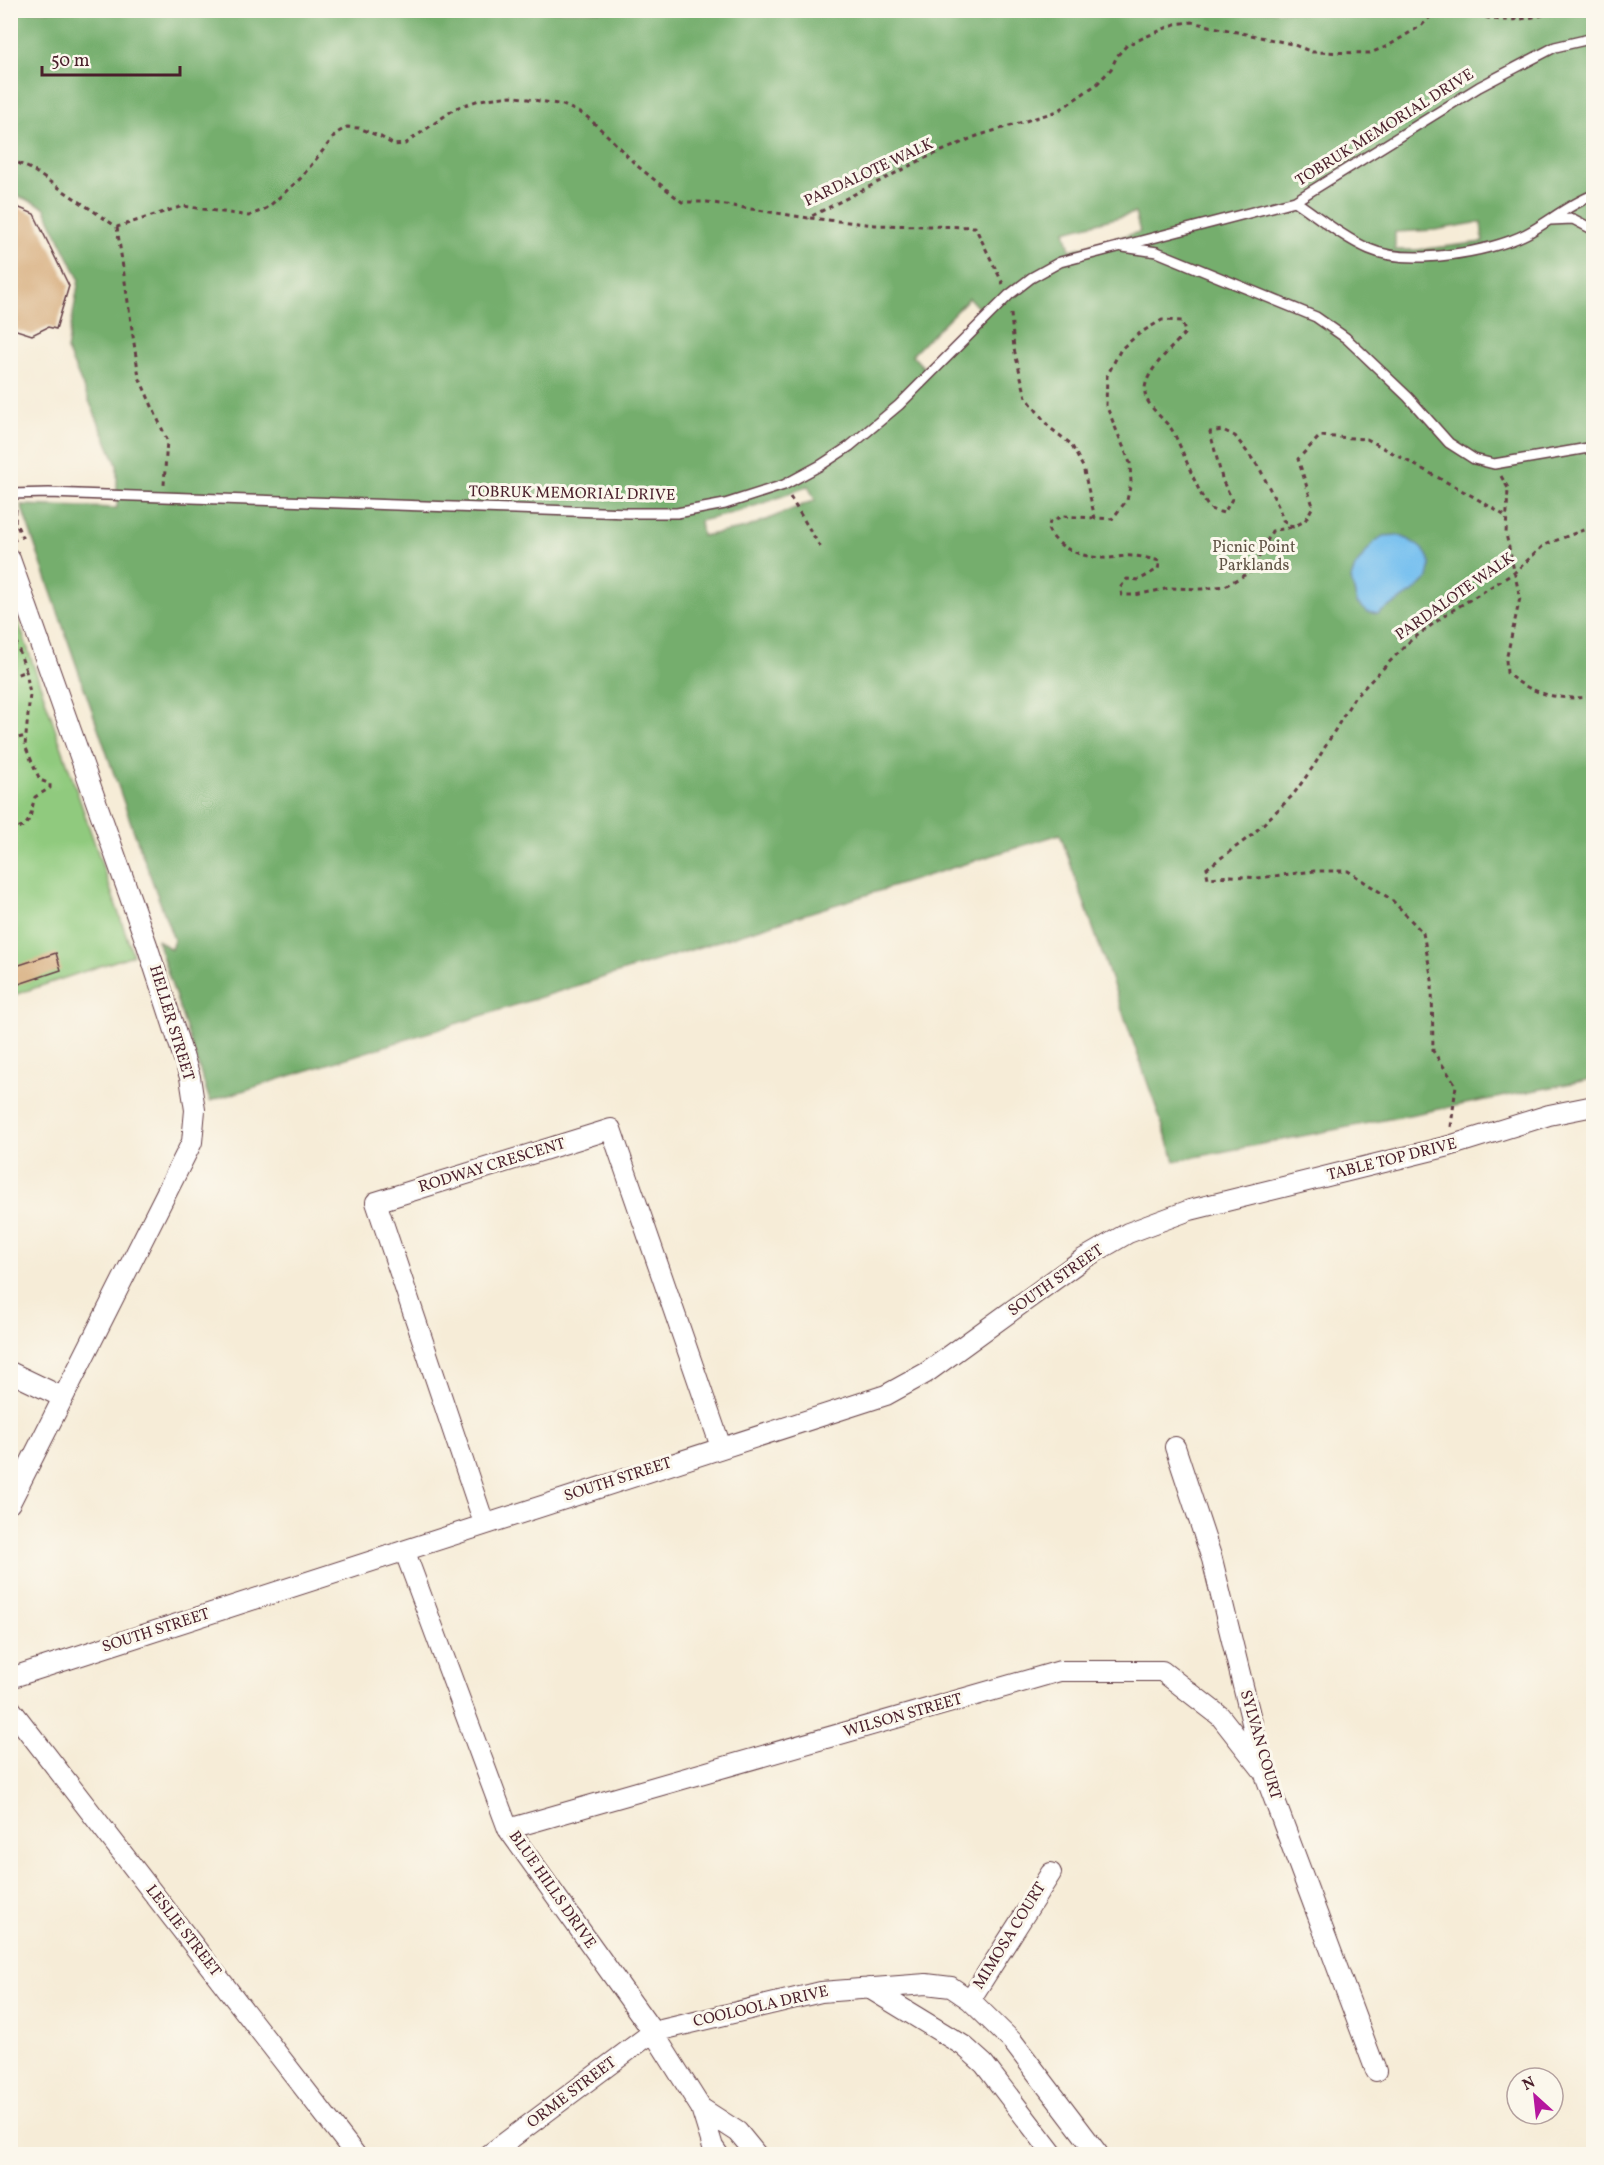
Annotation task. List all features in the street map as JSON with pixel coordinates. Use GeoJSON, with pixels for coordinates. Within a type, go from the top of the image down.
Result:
{"type":"FeatureCollection","features":[{"type":"Feature","properties":{"kind":"street","name":"HELLER STREET"},"geometry":{"type":"LineString","coordinates":[[10,559],[147,945],[190,1077],[195,1110],[192,1142],[10,1503]]}},
{"type":"Feature","properties":{"kind":"street","name":"TABLE TOP DRIVE"},"geometry":{"type":"LineString","coordinates":[[1190,1210],[1449,1146],[1549,1115],[1593,1106]]}},
{"type":"Feature","properties":{"kind":"street","name":"RODWAY CRESCENT"},"geometry":{"type":"LineString","coordinates":[[484,1523],[376,1202],[611,1129],[721,1447]]}},
{"type":"Feature","properties":{"kind":"street","name":"SOUTH STREET"},"geometry":{"type":"LineString","coordinates":[[10,1678],[886,1395],[926,1373],[1083,1259],[1128,1233],[1190,1210]]}},
{"type":"Feature","properties":{"kind":"street"},"geometry":{"type":"LineString","coordinates":[[10,1372],[62,1397]]}},
{"type":"Feature","properties":{"kind":"street","name":"SYLVAN COURT"},"geometry":{"type":"LineString","coordinates":[[1176,1447],[1212,1559],[1264,1772],[1376,2071]]}},
{"type":"Feature","properties":{"kind":"street","name":"BLUE HILLS DRIVE"},"geometry":{"type":"LineString","coordinates":[[405,1552],[508,1829],[654,2032],[701,2108],[713,2147],[718,2154]]}},
{"type":"Feature","properties":{"kind":"street","name":"WILSON STREET"},"geometry":{"type":"LineString","coordinates":[[508,1829],[1059,1671],[1162,1671],[1220,1716],[1264,1772]]}},
{"type":"Feature","properties":{"kind":"street","name":"LESLIE STREET"},"geometry":{"type":"LineString","coordinates":[[10,1708],[356,2154]]}},
{"type":"Feature","properties":{"kind":"street","name":"MIMOSA COURT"},"geometry":{"type":"LineString","coordinates":[[970,2000],[1051,1873]]}},
{"type":"Feature","properties":{"kind":"street","name":"COOLOOLA DRIVE"},"geometry":{"type":"LineString","coordinates":[[654,2032],[821,1992],[926,1984],[951,1987],[970,2000],[1013,2042],[1098,2154]]}},
{"type":"Feature","properties":{"kind":"street"},"geometry":{"type":"LineString","coordinates":[[869,1988],[964,2046],[984,2064],[1053,2154]]}},
{"type":"Feature","properties":{"kind":"street","name":"ORME STREET"},"geometry":{"type":"LineString","coordinates":[[490,2154],[654,2032]]}},
{"type":"Feature","properties":{"kind":"street","name":"BLUE HILLS DRIVE"},"geometry":{"type":"LineString","coordinates":[[701,2108],[738,2132],[756,2154]]}},
{"type":"Feature","properties":{"kind":"lane","name":"TOBRUK MEMORIAL DRIVE"},"geometry":{"type":"LineString","coordinates":[[11,494],[49,492],[616,513],[677,513],[725,504],[784,484],[821,465],[850,446],[899,405],[1009,295],[1031,278],[1060,262],[1296,201],[1479,87],[1555,47],[1593,38]]}},
{"type":"Feature","properties":{"kind":"lane"},"geometry":{"type":"LineString","coordinates":[[1296,201],[1335,229],[1370,250],[1401,257],[1466,253],[1500,245],[1525,234],[1593,195]]}},
{"type":"Feature","properties":{"kind":"lane"},"geometry":{"type":"LineString","coordinates":[[1550,220],[1573,219],[1593,230]]}},
{"type":"Feature","properties":{"kind":"lane","name":"TOBRUK MEMORIAL DRIVE"},"geometry":{"type":"LineString","coordinates":[[1117,246],[1157,252],[1316,317],[1346,338],[1408,397],[1449,443],[1474,459],[1494,464],[1593,447]]}},
{"type":"Feature","properties":{"kind":"path","name":"PARDALOTE WALK"},"geometry":{"type":"LineString","coordinates":[[117,227],[183,206],[249,216],[267,208],[300,179],[337,133],[347,128],[359,128],[394,145],[405,144],[456,108],[479,100],[511,96],[563,105],[585,115],[635,164],[682,202],[707,202],[808,218],[921,160],[977,136],[1058,111],[1097,84],[1111,69],[1117,56],[1126,45],[1175,24],[1191,22],[1292,44],[1312,52],[1370,53],[1388,46],[1422,25],[1437,10]]}},
{"type":"Feature","properties":{"kind":"path"},"geometry":{"type":"LineString","coordinates":[[1469,10],[1491,20],[1506,21],[1568,10]]}},
{"type":"Feature","properties":{"kind":"path"},"geometry":{"type":"LineString","coordinates":[[10,159],[31,169],[117,227],[139,377],[167,440],[164,496]]}},
{"type":"Feature","properties":{"kind":"path"},"geometry":{"type":"LineString","coordinates":[[808,218],[875,225],[975,226],[1009,295],[1014,349],[1026,397],[1048,427],[1071,444],[1083,467],[1095,518]]}},
{"type":"Feature","properties":{"kind":"path"},"geometry":{"type":"LineString","coordinates":[[1293,527],[1283,520],[1280,508],[1260,469],[1235,436],[1223,430],[1210,432],[1223,482],[1232,499],[1224,513],[1211,509],[1202,498],[1190,466],[1172,431],[1149,403],[1144,391],[1147,378],[1185,333],[1182,321],[1162,320],[1140,333],[1121,349],[1107,376],[1107,405],[1130,463],[1131,483],[1126,500],[1112,519],[1062,516],[1050,522],[1048,529],[1051,537],[1058,544],[1082,554],[1105,559],[1132,556],[1160,561],[1158,568],[1139,580],[1127,579],[1120,588],[1122,595],[1135,596],[1170,588],[1202,590],[1225,586],[1252,571],[1272,531],[1293,527],[1305,521],[1313,506],[1299,459],[1320,436],[1367,439],[1474,496],[1507,517]]}},
{"type":"Feature","properties":{"kind":"path"},"geometry":{"type":"LineString","coordinates":[[1494,464],[1508,488],[1506,534],[1520,598],[1506,660],[1507,673],[1519,684],[1553,696],[1579,699],[1593,696]]}},
{"type":"Feature","properties":{"kind":"path"},"geometry":{"type":"LineString","coordinates":[[784,484],[821,548]]}},
{"type":"Feature","properties":{"kind":"path"},"geometry":{"type":"LineString","coordinates":[[10,541],[22,537],[15,521],[17,507],[11,494]]}},
{"type":"Feature","properties":{"kind":"path","name":"PARDALOTE WALK"},"geometry":{"type":"LineString","coordinates":[[1449,1146],[1456,1085],[1433,1051],[1432,980],[1423,933],[1392,900],[1348,871],[1258,878],[1231,876],[1208,878],[1206,869],[1252,835],[1293,795],[1315,764],[1354,698],[1410,641],[1448,613],[1514,573],[1544,545],[1593,526]]}},
{"type":"Feature","properties":{"kind":"path"},"geometry":{"type":"LineString","coordinates":[[10,624],[26,671],[30,694],[25,746],[40,780],[50,784],[50,788],[35,796],[31,816],[25,825],[10,831]]}},
{"type":"Feature","properties":{"kind":"path"},"geometry":{"type":"LineString","coordinates":[[10,677],[26,671]]}},
{"type":"Feature","properties":{"kind":"path"},"geometry":{"type":"LineString","coordinates":[[10,740],[27,736]]}},
{"type":"Feature","properties":{"kind":"green space","name":"Picnic Point Parklands"},"geometry":{"type":"Polygon","coordinates":[[[11,11],[1593,11],[1593,1079],[1175,1161],[1060,834],[210,1101],[157,940],[171,949],[174,940],[133,829],[21,505],[117,508],[117,465],[67,350],[79,279],[44,207],[11,193],[11,11]],[[1135,213],[1065,231],[1070,250],[1140,232],[1135,213]],[[1481,222],[1435,230],[1395,232],[1395,250],[1417,250],[1483,242],[1481,222]],[[969,298],[912,355],[924,368],[981,311],[969,298]],[[808,486],[768,502],[700,521],[702,536],[746,528],[815,500],[808,486]]]}},
{"type":"Feature","properties":{"kind":"green space"},"geometry":{"type":"Polygon","coordinates":[[[10,597],[133,955],[11,996],[10,996],[10,597]]]}},
{"type":"Feature","properties":{"kind":"water"},"geometry":{"type":"Polygon","coordinates":[[[1398,535],[1426,553],[1430,565],[1428,578],[1412,593],[1378,614],[1367,612],[1357,603],[1351,579],[1355,567],[1374,542],[1383,536],[1398,535]]]}},
{"type":"Feature","properties":{"kind":"building"},"geometry":{"type":"Polygon","coordinates":[[[10,204],[34,214],[69,286],[56,329],[48,327],[32,335],[10,328],[10,204]]]}},
{"type":"Feature","properties":{"kind":"building"},"geometry":{"type":"Polygon","coordinates":[[[56,953],[61,970],[10,987],[10,968],[56,953]]]}}]}
